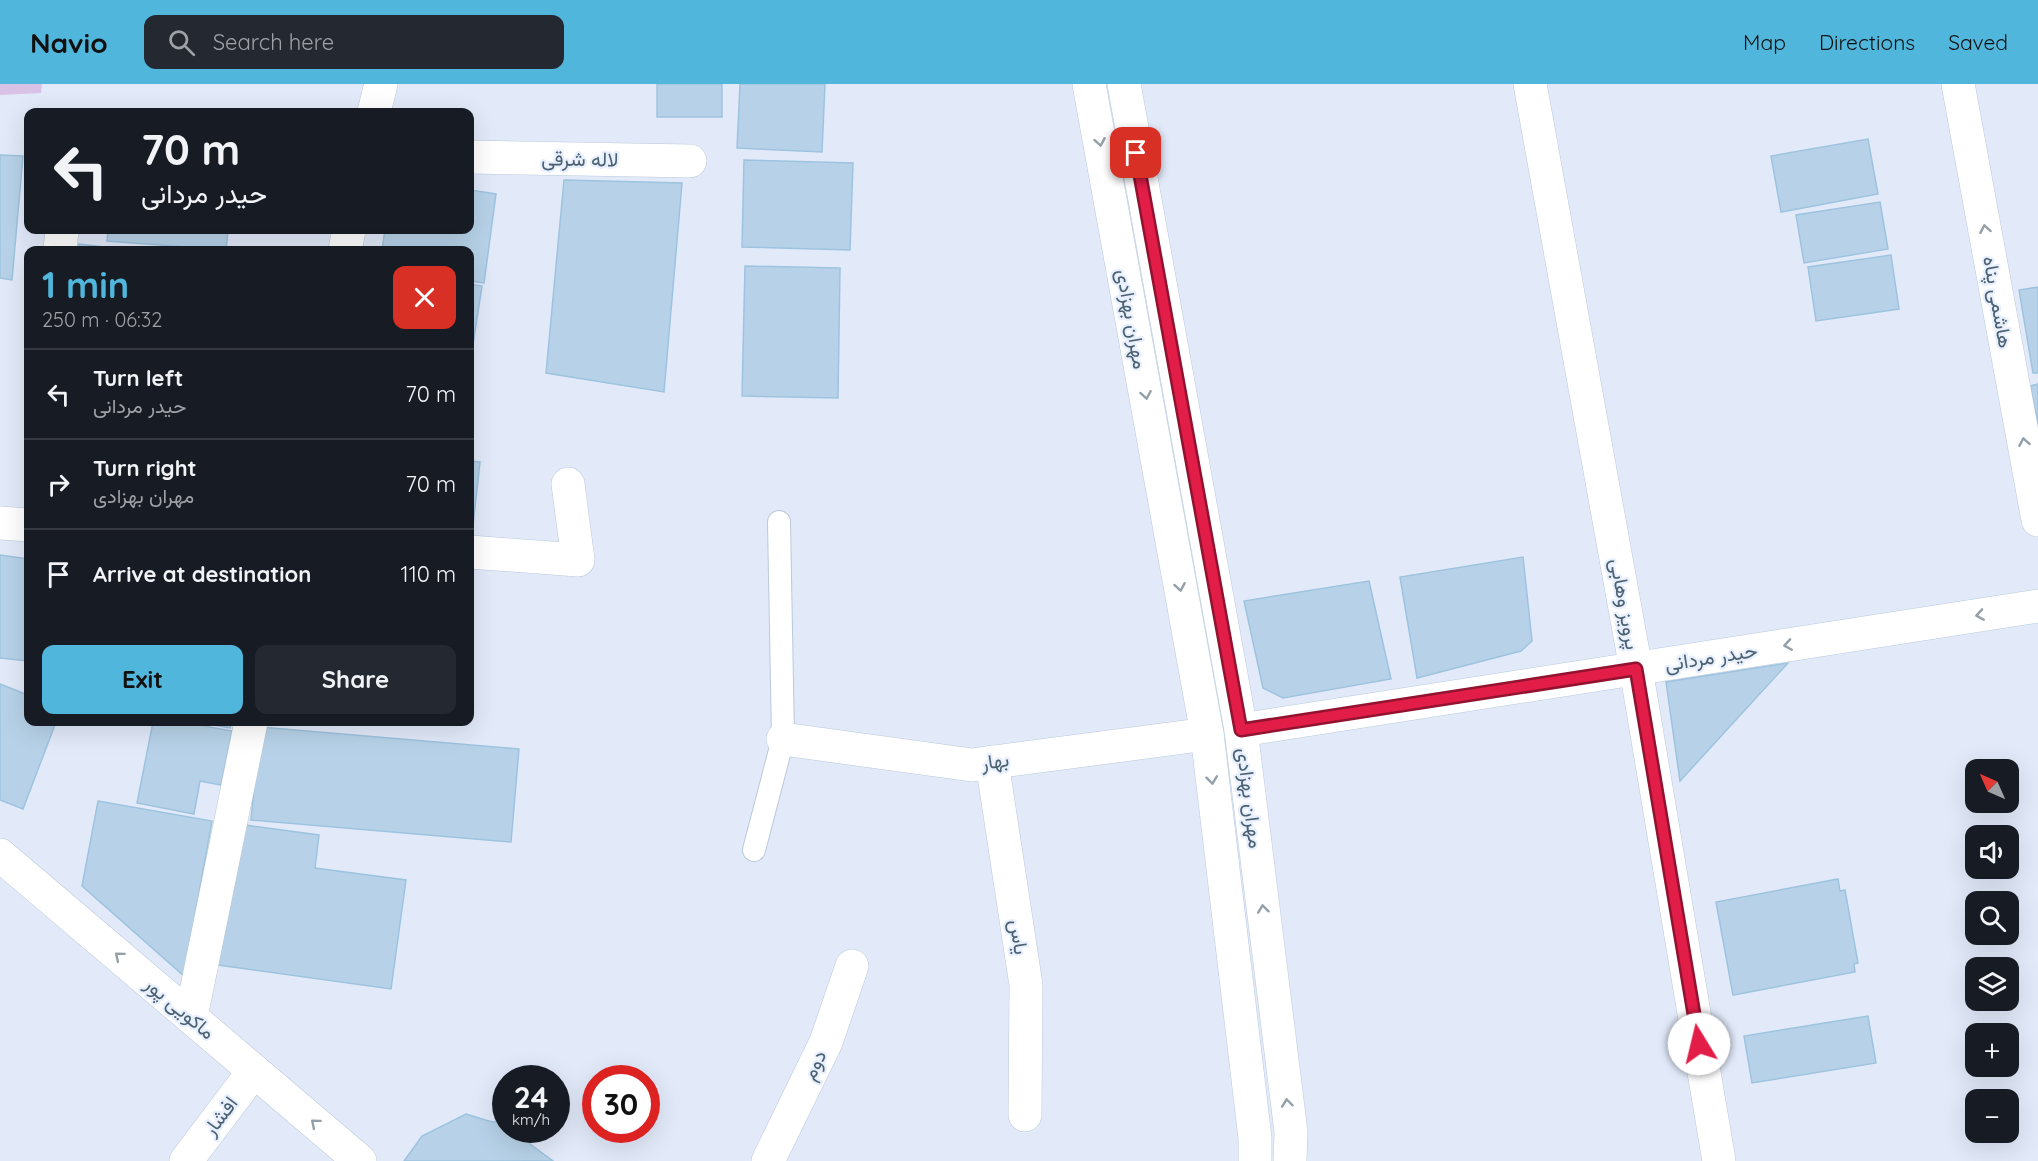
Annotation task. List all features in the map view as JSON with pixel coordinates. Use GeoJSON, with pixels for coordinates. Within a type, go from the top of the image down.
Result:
{"type":"FeatureCollection","features":[{"type":"Feature","properties":{"kind":"street"},"geometry":{"type":"LineString","coordinates":[[375,108],[381,84]]}},
{"type":"Feature","properties":{"kind":"street","name":"مهران بهزادی"},"geometry":{"type":"LineString","coordinates":[[1089,84],[1207,734],[1255,1138],[1254,1161]]}},
{"type":"Feature","properties":{"kind":"street","name":"مهران بهزادی"},"geometry":{"type":"LineString","coordinates":[[1124,84],[1241,730],[1291,1132],[1290,1161]]}},
{"type":"Feature","properties":{"kind":"street","name":"پرویز وهابی"},"geometry":{"type":"LineString","coordinates":[[1530,84],[1636,669],[1719,1161]]}},
{"type":"Feature","properties":{"kind":"street","name":"هاشمی پناه"},"geometry":{"type":"LineString","coordinates":[[1958,84],[2038,520]]}},
{"type":"Feature","properties":{"kind":"street","name":"لاله شرقی"},"geometry":{"type":"LineString","coordinates":[[474,157],[690,160]]}},
{"type":"Feature","properties":{"kind":"street"},"geometry":{"type":"LineString","coordinates":[[474,552],[578,560],[568,484]]}},
{"type":"Feature","properties":{"kind":"street"},"geometry":{"type":"LineString","coordinates":[[0,523],[24,525]]}},
{"type":"Feature","properties":{"kind":"street","name":"حیدر مردانی"},"geometry":{"type":"LineString","coordinates":[[1241,730],[2038,606]]}},
{"type":"Feature","properties":{"kind":"street"},"geometry":{"type":"LineString","coordinates":[[191,1017],[250,726]]}},
{"type":"Feature","properties":{"kind":"street","name":"بهار"},"geometry":{"type":"LineString","coordinates":[[783,739],[972,765],[1207,734]]}},
{"type":"Feature","properties":{"kind":"street","name":"یاس"},"geometry":{"type":"LineString","coordinates":[[992,762],[1026,985],[1025,1115]]}},
{"type":"Feature","properties":{"kind":"street","name":"ماکویی‌ پور"},"geometry":{"type":"LineString","coordinates":[[0,855],[360,1161]]}},
{"type":"Feature","properties":{"kind":"street","name":"دوم"},"geometry":{"type":"LineString","coordinates":[[768,1161],[826,1042],[852,966]]}},
{"type":"Feature","properties":{"kind":"street","name":"افشار"},"geometry":{"type":"LineString","coordinates":[[186,1161],[254,1071]]}},
{"type":"Feature","properties":{"kind":"lane"},"geometry":{"type":"LineString","coordinates":[[754,850],[783,739],[779,522]]}},
{"type":"Feature","properties":{"kind":"shaded area"},"geometry":{"type":"Polygon","coordinates":[[[0,84],[42,84],[41,93],[0,95],[0,84]]]}},
{"type":"Feature","properties":{"kind":"building"},"geometry":{"type":"Polygon","coordinates":[[[657,84],[722,84],[722,117],[657,117],[657,84]]]}},
{"type":"Feature","properties":{"kind":"building"},"geometry":{"type":"Polygon","coordinates":[[[740,84],[825,84],[822,152],[737,148],[740,84]]]}},
{"type":"Feature","properties":{"kind":"building"},"geometry":{"type":"Polygon","coordinates":[[[1868,139],[1878,194],[1781,212],[1771,156],[1868,139]]]}},
{"type":"Feature","properties":{"kind":"building"},"geometry":{"type":"Polygon","coordinates":[[[0,155],[23,156],[12,280],[0,278],[0,155]]]}},
{"type":"Feature","properties":{"kind":"building"},"geometry":{"type":"Polygon","coordinates":[[[744,160],[853,163],[850,250],[742,247],[744,160]]]}},
{"type":"Feature","properties":{"kind":"building"},"geometry":{"type":"Polygon","coordinates":[[[564,180],[682,183],[664,392],[546,373],[564,180]]]}},
{"type":"Feature","properties":{"kind":"building"},"geometry":{"type":"Polygon","coordinates":[[[474,191],[496,194],[484,283],[474,282],[474,246],[383,246],[384,234],[474,234],[474,191]]]}},
{"type":"Feature","properties":{"kind":"building"},"geometry":{"type":"Polygon","coordinates":[[[1880,202],[1888,249],[1804,263],[1796,215],[1880,202]]]}},
{"type":"Feature","properties":{"kind":"building"},"geometry":{"type":"Polygon","coordinates":[[[108,234],[228,234],[226,246],[173,246],[107,241],[108,234]]]}},
{"type":"Feature","properties":{"kind":"building"},"geometry":{"type":"Polygon","coordinates":[[[1891,255],[1899,309],[1816,321],[1808,267],[1891,255]]]}},
{"type":"Feature","properties":{"kind":"building"},"geometry":{"type":"Polygon","coordinates":[[[745,266],[840,268],[838,398],[742,396],[745,266]]]}},
{"type":"Feature","properties":{"kind":"building"},"geometry":{"type":"Polygon","coordinates":[[[474,285],[482,286],[474,338],[474,285]]]}},
{"type":"Feature","properties":{"kind":"building"},"geometry":{"type":"Polygon","coordinates":[[[2038,287],[2038,373],[2033,373],[2019,290],[2038,287]]]}},
{"type":"Feature","properties":{"kind":"building"},"geometry":{"type":"Polygon","coordinates":[[[2038,384],[2038,424],[2030,386],[2038,384]]]}},
{"type":"Feature","properties":{"kind":"building"},"geometry":{"type":"Polygon","coordinates":[[[474,461],[480,462],[474,516],[474,461]]]}},
{"type":"Feature","properties":{"kind":"building"},"geometry":{"type":"Polygon","coordinates":[[[0,555],[24,558],[24,661],[0,658],[0,555]]]}},
{"type":"Feature","properties":{"kind":"building"},"geometry":{"type":"Polygon","coordinates":[[[1523,557],[1532,641],[1521,651],[1417,678],[1400,577],[1523,557]]]}},
{"type":"Feature","properties":{"kind":"building"},"geometry":{"type":"Polygon","coordinates":[[[1369,581],[1391,679],[1283,698],[1263,688],[1244,601],[1369,581]]]}},
{"type":"Feature","properties":{"kind":"building"},"geometry":{"type":"Polygon","coordinates":[[[1788,663],[1680,781],[1666,682],[1788,663]]]}},
{"type":"Feature","properties":{"kind":"building"},"geometry":{"type":"Polygon","coordinates":[[[0,684],[24,693],[24,726],[54,726],[23,809],[0,800],[0,684]]]}},
{"type":"Feature","properties":{"kind":"building"},"geometry":{"type":"Polygon","coordinates":[[[152,726],[204,726],[232,731],[221,785],[200,781],[194,814],[137,803],[152,726]]]}},
{"type":"Feature","properties":{"kind":"building"},"geometry":{"type":"Polygon","coordinates":[[[260,727],[519,749],[511,842],[251,820],[260,727]]]}},
{"type":"Feature","properties":{"kind":"building"},"geometry":{"type":"Polygon","coordinates":[[[98,801],[212,821],[184,976],[82,886],[98,801]]]}},
{"type":"Feature","properties":{"kind":"building"},"geometry":{"type":"Polygon","coordinates":[[[238,824],[319,835],[315,868],[406,880],[391,989],[218,965],[238,824]]]}},
{"type":"Feature","properties":{"kind":"building"},"geometry":{"type":"Polygon","coordinates":[[[1838,879],[1840,891],[1845,890],[1858,963],[1854,964],[1855,972],[1733,995],[1716,902],[1838,879]]]}},
{"type":"Feature","properties":{"kind":"building"},"geometry":{"type":"Polygon","coordinates":[[[1868,1016],[1876,1063],[1752,1083],[1744,1036],[1868,1016]]]}},
{"type":"Feature","properties":{"kind":"building"},"geometry":{"type":"Polygon","coordinates":[[[466,1114],[492,1122],[492,1143],[529,1143],[553,1161],[404,1161],[422,1136],[466,1114]]]}},
{"type":"Feature","properties":{"kind":"route"},"geometry":{"type":"LineString","coordinates":[[1136,153],[1241,730],[1636,669],[1699,1044]]}}]}
